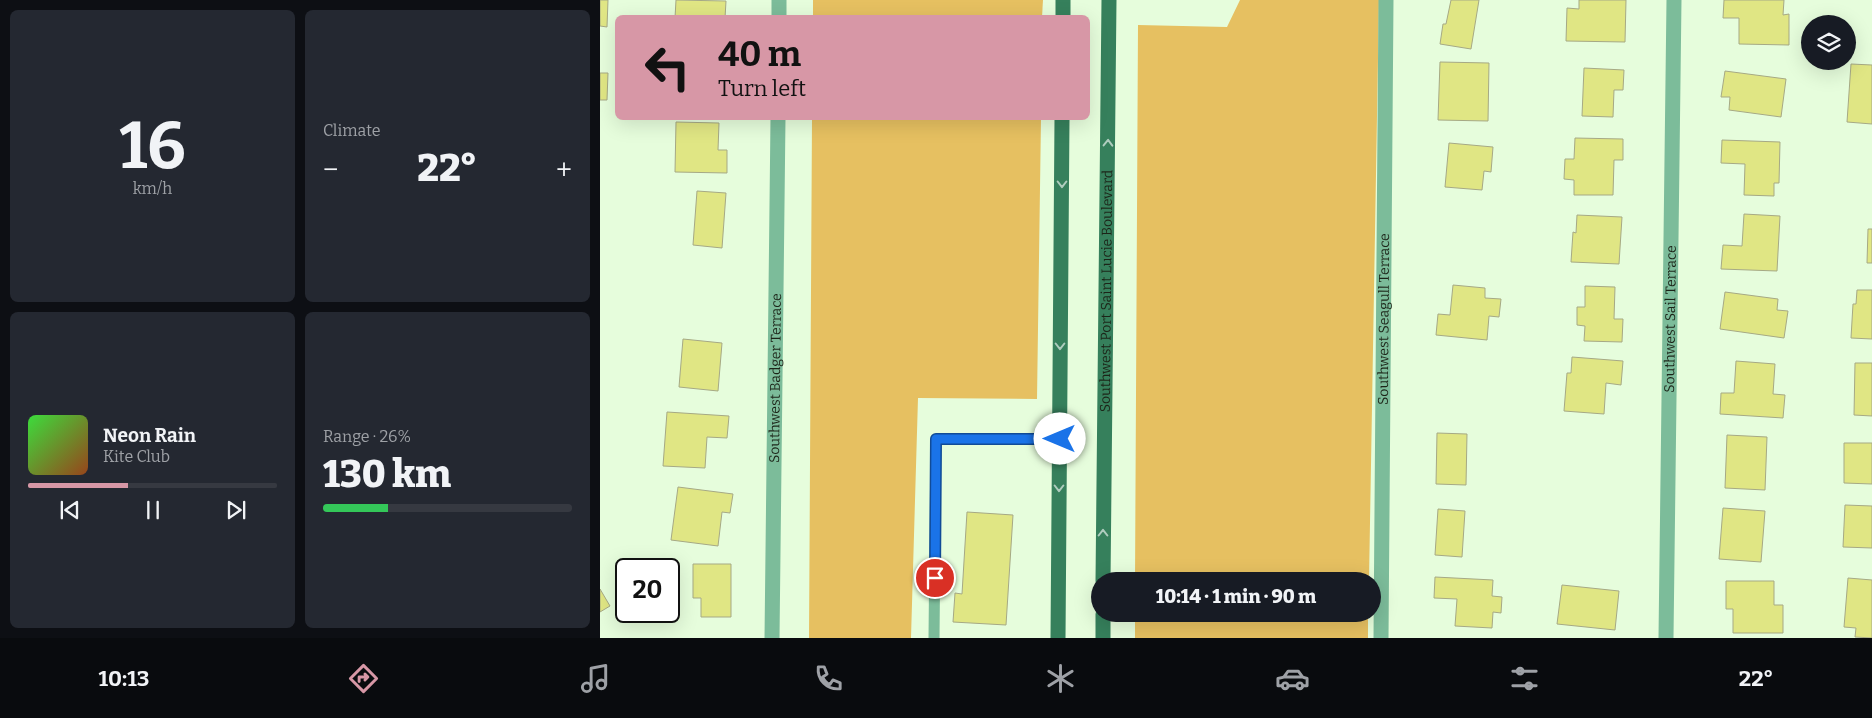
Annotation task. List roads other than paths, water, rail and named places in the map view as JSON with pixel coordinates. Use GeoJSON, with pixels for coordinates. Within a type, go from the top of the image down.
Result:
{"type":"FeatureCollection","features":[{"type":"Feature","properties":{"kind":"main road"},"geometry":{"type":"LineString","coordinates":[[1063,0],[1063,15]]}},
{"type":"Feature","properties":{"kind":"main road","name":"Southwest Port Saint Lucie Boulevard"},"geometry":{"type":"LineString","coordinates":[[1103,572],[1109,0]]}},
{"type":"Feature","properties":{"kind":"main road"},"geometry":{"type":"LineString","coordinates":[[1058,638],[1062,120]]}},
{"type":"Feature","properties":{"kind":"main road"},"geometry":{"type":"LineString","coordinates":[[1103,622],[1103,638]]}},
{"type":"Feature","properties":{"kind":"street"},"geometry":{"type":"LineString","coordinates":[[779,0],[779,15]]}},
{"type":"Feature","properties":{"kind":"street","name":"Southwest Seagull Terrace"},"geometry":{"type":"LineString","coordinates":[[1380,638],[1386,0]]}},
{"type":"Feature","properties":{"kind":"street","name":"Southwest Sail Terrace"},"geometry":{"type":"LineString","coordinates":[[1666,638],[1674,0]]}},
{"type":"Feature","properties":{"kind":"street","name":"Southwest Badger Terrace"},"geometry":{"type":"LineString","coordinates":[[772,638],[778,120]]}},
{"type":"Feature","properties":{"kind":"lane"},"geometry":{"type":"LineString","coordinates":[[934,638],[936,439],[1060,439]]}}]}
